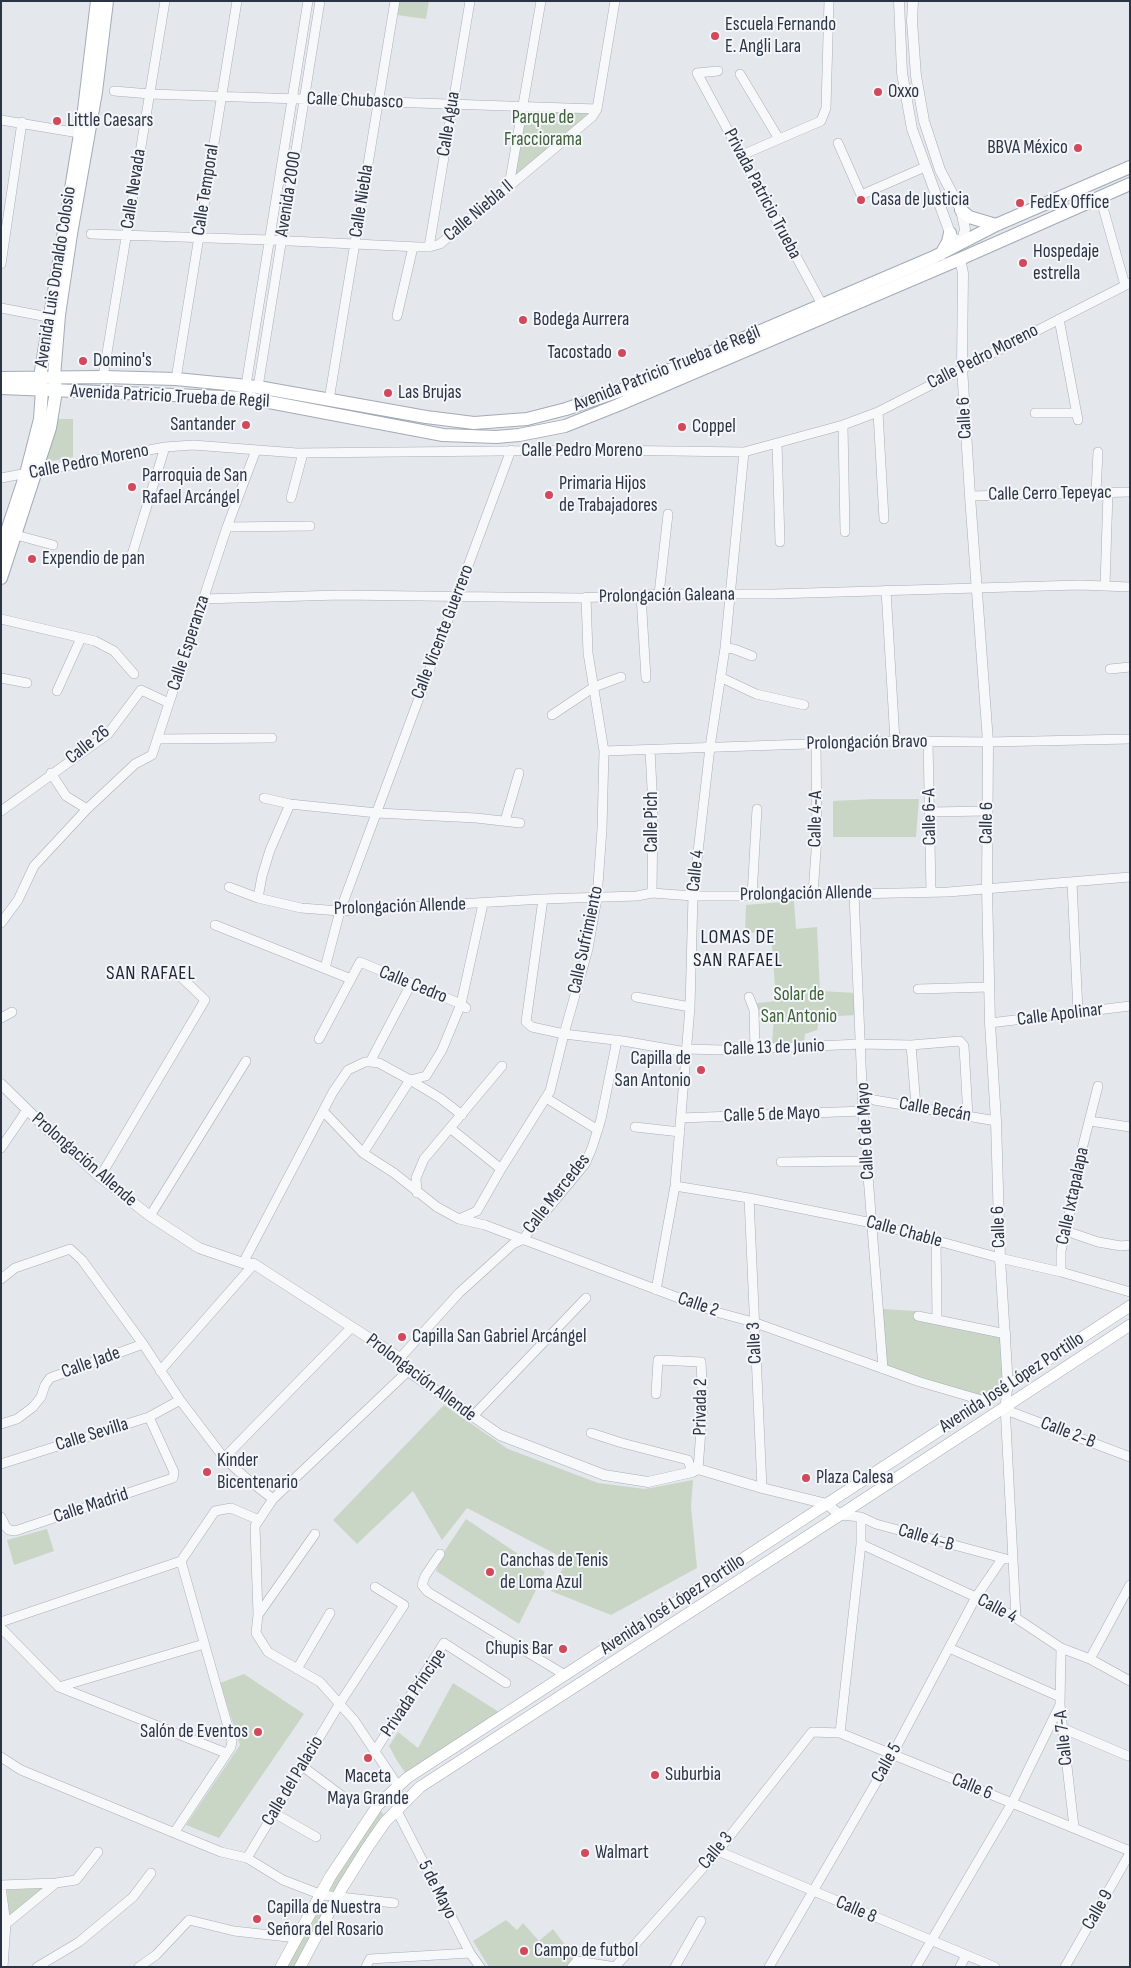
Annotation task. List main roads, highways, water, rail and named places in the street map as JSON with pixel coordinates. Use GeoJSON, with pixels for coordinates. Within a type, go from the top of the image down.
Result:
{"type":"FeatureCollection","features":[{"type":"Feature","properties":{"kind":"main road","name":"Avenida Luis Donaldo Colosio"},"geometry":{"type":"LineString","coordinates":[[1,549],[31,473],[40,419],[42,390],[40,377],[48,317],[84,134],[96,1]]}},
{"type":"Feature","properties":{"kind":"main road"},"geometry":{"type":"LineString","coordinates":[[1,578],[16,535],[31,473],[50,428],[56,391],[54,377],[59,316],[84,134],[107,1]]}},
{"type":"Feature","properties":{"kind":"main road","name":"Avenida Patricio Trueba de Regil"},"geometry":{"type":"LineString","coordinates":[[1,388],[248,398],[443,435],[496,437],[519,435],[565,426],[618,405],[825,310],[996,225],[1130,167]]}},
{"type":"Feature","properties":{"kind":"main road","name":"Avenida Patricio Trueba de Regil"},"geometry":{"type":"LineString","coordinates":[[1,378],[103,376],[176,379],[252,386],[426,417],[474,423],[527,419],[566,409],[625,389],[960,259],[988,245],[1130,184]]}},
{"type":"Feature","properties":{"kind":"main road"},"geometry":{"type":"LineString","coordinates":[[961,210],[969,217],[996,225]]}},
{"type":"Feature","properties":{"kind":"main road"},"geometry":{"type":"LineString","coordinates":[[941,254],[948,242],[950,233]]}},
{"type":"Feature","properties":{"kind":"main road"},"geometry":{"type":"LineString","coordinates":[[960,259],[962,242],[975,246],[988,245]]}},
{"type":"Feature","properties":{"kind":"main road"},"geometry":{"type":"LineString","coordinates":[[941,254],[949,252],[955,254],[960,259]]}},
{"type":"Feature","properties":{"kind":"main road","name":"Avenida José López Portillo"},"geometry":{"type":"LineString","coordinates":[[281,1967],[322,1895],[330,1877],[378,1805],[407,1778],[1130,1306]]}},
{"type":"Feature","properties":{"kind":"main road","name":"Avenida José López Portillo"},"geometry":{"type":"LineString","coordinates":[[300,1967],[337,1897],[367,1848],[385,1822],[420,1787],[1130,1325]]}},
{"type":"Feature","properties":{"kind":"place","name":"Escuela Fernando E. Angli Lara"},"geometry":{"type":"Point","coordinates":[715,36]}},
{"type":"Feature","properties":{"kind":"place","name":"Oxxo"},"geometry":{"type":"Point","coordinates":[878,92]}},
{"type":"Feature","properties":{"kind":"place","name":"Little Caesars"},"geometry":{"type":"Point","coordinates":[57,121]}},
{"type":"Feature","properties":{"kind":"place","name":"BBVA México"},"geometry":{"type":"Point","coordinates":[1078,148]}},
{"type":"Feature","properties":{"kind":"place","name":"Casa de Justicia"},"geometry":{"type":"Point","coordinates":[861,200]}},
{"type":"Feature","properties":{"kind":"place","name":"FedEx Office"},"geometry":{"type":"Point","coordinates":[1020,203]}},
{"type":"Feature","properties":{"kind":"place","name":"Hospedaje estrella"},"geometry":{"type":"Point","coordinates":[1023,263]}},
{"type":"Feature","properties":{"kind":"place","name":"Bodega Aurrera"},"geometry":{"type":"Point","coordinates":[523,320]}},
{"type":"Feature","properties":{"kind":"place","name":"Tacostado"},"geometry":{"type":"Point","coordinates":[622,353]}},
{"type":"Feature","properties":{"kind":"place","name":"Domino's"},"geometry":{"type":"Point","coordinates":[83,361]}},
{"type":"Feature","properties":{"kind":"place","name":"Las Brujas"},"geometry":{"type":"Point","coordinates":[388,393]}},
{"type":"Feature","properties":{"kind":"place","name":"Santander"},"geometry":{"type":"Point","coordinates":[246,425]}},
{"type":"Feature","properties":{"kind":"place","name":"Coppel"},"geometry":{"type":"Point","coordinates":[682,427]}},
{"type":"Feature","properties":{"kind":"place","name":"Parroquia de San Rafael Arcángel"},"geometry":{"type":"Point","coordinates":[132,487]}},
{"type":"Feature","properties":{"kind":"place","name":"Primaria Hijos de Trabajadores"},"geometry":{"type":"Point","coordinates":[549,495]}},
{"type":"Feature","properties":{"kind":"place","name":"Expendio de pan"},"geometry":{"type":"Point","coordinates":[32,559]}},
{"type":"Feature","properties":{"kind":"place","name":"Capilla de San Antonio"},"geometry":{"type":"Point","coordinates":[701,1070]}},
{"type":"Feature","properties":{"kind":"place","name":"Capilla San Gabriel Arcángel"},"geometry":{"type":"Point","coordinates":[402,1337]}},
{"type":"Feature","properties":{"kind":"place","name":"Kinder Bicentenario"},"geometry":{"type":"Point","coordinates":[207,1472]}},
{"type":"Feature","properties":{"kind":"place","name":"Plaza Calesa"},"geometry":{"type":"Point","coordinates":[806,1478]}},
{"type":"Feature","properties":{"kind":"place","name":"Canchas de Tenis de Loma Azul"},"geometry":{"type":"Point","coordinates":[490,1572]}},
{"type":"Feature","properties":{"kind":"place","name":"Chupis Bar"},"geometry":{"type":"Point","coordinates":[563,1649]}},
{"type":"Feature","properties":{"kind":"place","name":"Salón de Eventos"},"geometry":{"type":"Point","coordinates":[258,1732]}},
{"type":"Feature","properties":{"kind":"place","name":"Maceta Maya Grande"},"geometry":{"type":"Point","coordinates":[368,1758]}},
{"type":"Feature","properties":{"kind":"place","name":"Suburbia"},"geometry":{"type":"Point","coordinates":[655,1775]}},
{"type":"Feature","properties":{"kind":"place","name":"Walmart"},"geometry":{"type":"Point","coordinates":[585,1853]}},
{"type":"Feature","properties":{"kind":"place","name":"Capilla de Nuestra Señora del Rosario"},"geometry":{"type":"Point","coordinates":[257,1919]}},
{"type":"Feature","properties":{"kind":"place","name":"Campo de futbol"},"geometry":{"type":"Point","coordinates":[524,1951]}},
{"type":"Feature","properties":{"kind":"district","name":"LOMAS DE SAN RAFAEL"},"geometry":{"type":"Point","coordinates":[738,950]}},
{"type":"Feature","properties":{"kind":"district","name":"SAN RAFAEL"},"geometry":{"type":"Point","coordinates":[151,974]}},
{"type":"Feature","properties":{"kind":"park label","name":"Parque de Fracciorama"},"geometry":{"type":"Point","coordinates":[543,129]}},
{"type":"Feature","properties":{"kind":"park label","name":"Solar de San Antonio"},"geometry":{"type":"Point","coordinates":[799,1006]}}]}
